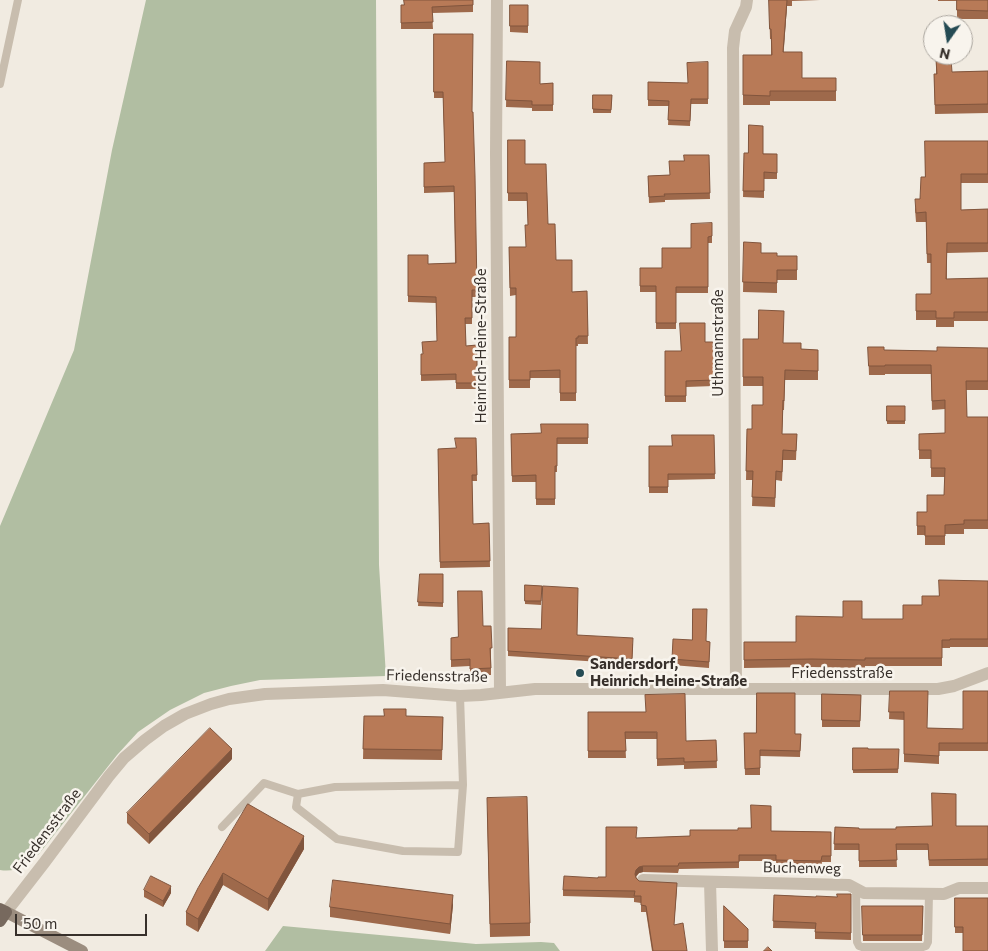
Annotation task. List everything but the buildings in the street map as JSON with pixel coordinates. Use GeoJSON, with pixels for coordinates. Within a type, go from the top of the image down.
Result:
{"type":"FeatureCollection","features":[{"type":"Feature","properties":{"kind":"street","name":"Heinrich-Heine-Straße"},"geometry":{"type":"LineString","coordinates":[[497,0],[496,154],[500,692]]}},
{"type":"Feature","properties":{"kind":"street","name":"Uthmannstraße"},"geometry":{"type":"LineString","coordinates":[[736,689],[733,48],[735,31],[746,7],[747,0]]}},
{"type":"Feature","properties":{"kind":"street","name":"Friedensstraße"},"geometry":{"type":"LineString","coordinates":[[2,914],[44,863],[124,758],[164,726],[185,714],[229,699],[265,694],[383,690],[460,696],[535,688],[938,689],[954,686],[988,673]]}},
{"type":"Feature","properties":{"kind":"street","name":"Buchenweg"},"geometry":{"type":"LineString","coordinates":[[643,880],[849,885],[864,893],[944,894],[960,888],[988,888]]}},
{"type":"Feature","properties":{"kind":"street"},"geometry":{"type":"LineString","coordinates":[[710,882],[712,951]]}},
{"type":"Feature","properties":{"kind":"street"},"geometry":{"type":"LineString","coordinates":[[2,914],[82,951]]}},
{"type":"Feature","properties":{"kind":"lane"},"geometry":{"type":"LineString","coordinates":[[0,84],[18,0]]}},
{"type":"Feature","properties":{"kind":"lane"},"geometry":{"type":"LineString","coordinates":[[298,794],[296,806],[336,839],[403,851],[458,852],[463,785],[460,696]]}},
{"type":"Feature","properties":{"kind":"lane"},"geometry":{"type":"LineString","coordinates":[[222,827],[264,783],[298,794],[334,787],[463,785]]}},
{"type":"Feature","properties":{"kind":"lane"},"geometry":{"type":"LineString","coordinates":[[856,889],[857,942],[862,947],[926,946],[928,942],[928,894]]}},
{"type":"Feature","properties":{"kind":"green space"},"geometry":{"type":"Polygon","coordinates":[[[146,0],[376,0],[379,565],[386,676],[260,680],[204,693],[170,710],[138,732],[117,755],[39,854],[17,869],[6,871],[0,870],[0,526],[74,350],[112,150],[146,0]]]}},
{"type":"Feature","properties":{"kind":"green space"},"geometry":{"type":"Polygon","coordinates":[[[283,926],[476,944],[554,943],[560,951],[265,951],[283,926]]]}},
{"type":"Feature","properties":{"kind":"place","name":"Sandersdorf, Heinrich-Heine-Straße"},"geometry":{"type":"Point","coordinates":[580,673]}}]}
